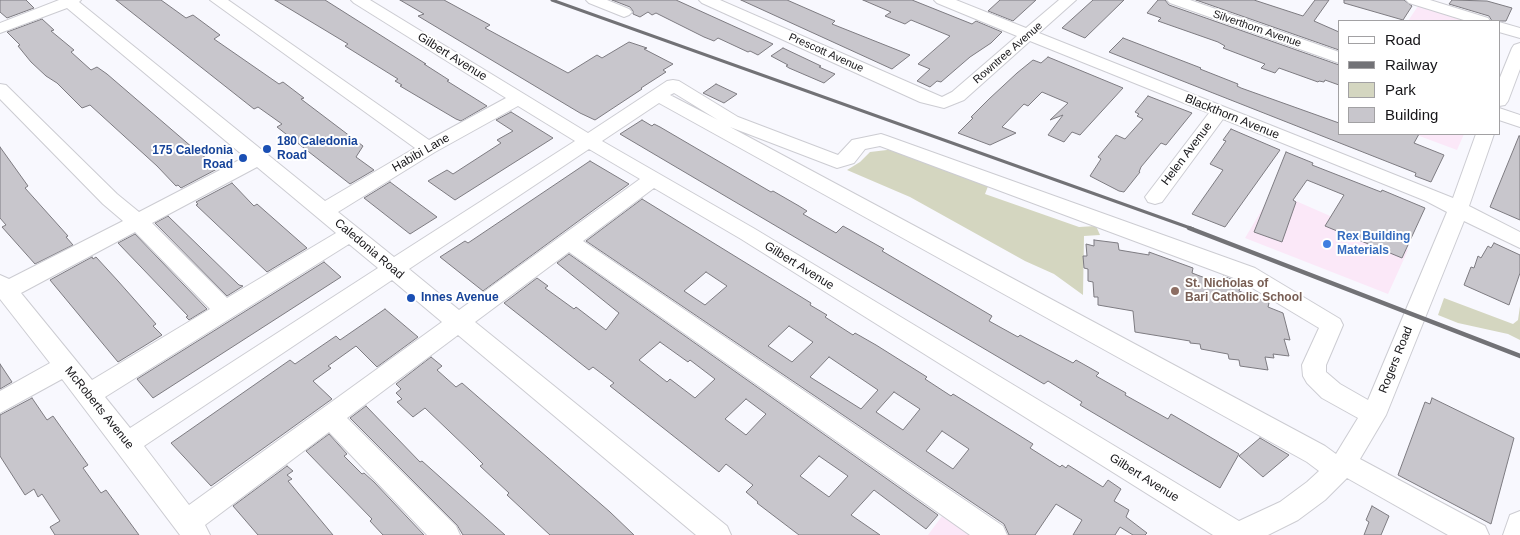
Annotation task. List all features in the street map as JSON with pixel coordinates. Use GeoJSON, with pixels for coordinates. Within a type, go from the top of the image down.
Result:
{"type":"FeatureCollection","features":[{"type":"Feature","properties":{"kind":"street"},"geometry":{"type":"LineString","coordinates":[[0,28],[70,0]]}},
{"type":"Feature","properties":{"kind":"street","name":"Caledonia Road"},"geometry":{"type":"LineString","coordinates":[[70,0],[350,234],[717,535]]}},
{"type":"Feature","properties":{"kind":"street"},"geometry":{"type":"LineString","coordinates":[[218,0],[428,148]]}},
{"type":"Feature","properties":{"kind":"street","name":"Gilbert Avenue"},"geometry":{"type":"LineString","coordinates":[[359,0],[588,140],[748,234],[1237,535]]}},
{"type":"Feature","properties":{"kind":"street","name":"Prescott Avenue"},"geometry":{"type":"LineString","coordinates":[[707,0],[926,98],[944,103]]}},
{"type":"Feature","properties":{"kind":"street","name":"Blackthorn Avenue"},"geometry":{"type":"LineString","coordinates":[[942,0],[1433,196],[1520,241]]}},
{"type":"Feature","properties":{"kind":"street","name":"Rowntree Avenue"},"geometry":{"type":"LineString","coordinates":[[944,103],[958,96],[1068,0]]}},
{"type":"Feature","properties":{"kind":"street","name":"Silverthorn Avenue"},"geometry":{"type":"LineString","coordinates":[[1174,0],[1338,58]]}},
{"type":"Feature","properties":{"kind":"street"},"geometry":{"type":"LineString","coordinates":[[1414,0],[1479,20]]}},
{"type":"Feature","properties":{"kind":"street"},"geometry":{"type":"LineString","coordinates":[[604,2],[624,12]]}},
{"type":"Feature","properties":{"kind":"street"},"geometry":{"type":"LineString","coordinates":[[1500,27],[1520,33]]}},
{"type":"Feature","properties":{"kind":"street"},"geometry":{"type":"LineString","coordinates":[[1500,99],[1520,48]]}},
{"type":"Feature","properties":{"kind":"street"},"geometry":{"type":"LineString","coordinates":[[127,443],[671,86]]}},
{"type":"Feature","properties":{"kind":"street"},"geometry":{"type":"LineString","coordinates":[[671,86],[732,121],[838,162],[847,159],[859,144],[881,140],[1247,274],[1332,325],[1314,365],[1315,376],[1331,391],[1374,415]]}},
{"type":"Feature","properties":{"kind":"street"},"geometry":{"type":"LineString","coordinates":[[671,86],[1316,454],[1377,483],[1475,535]]}},
{"type":"Feature","properties":{"kind":"street"},"geometry":{"type":"LineString","coordinates":[[0,89],[110,199],[138,222],[225,310]]}},
{"type":"Feature","properties":{"kind":"street","name":"Habibi Lane"},"geometry":{"type":"LineString","coordinates":[[324,211],[428,148],[519,98]]}},
{"type":"Feature","properties":{"kind":"street","name":"Helen Avenue"},"geometry":{"type":"LineString","coordinates":[[1155,197],[1219,112]]}},
{"type":"Feature","properties":{"kind":"street"},"geometry":{"type":"LineString","coordinates":[[1500,114],[1520,122]]}},
{"type":"Feature","properties":{"kind":"street","name":"Rogers Road"},"geometry":{"type":"LineString","coordinates":[[1240,535],[1266,524],[1304,502],[1341,466],[1374,415],[1458,210],[1486,135]]}},
{"type":"Feature","properties":{"kind":"street"},"geometry":{"type":"LineString","coordinates":[[3,287],[138,222],[259,158]]}},
{"type":"Feature","properties":{"kind":"street"},"geometry":{"type":"LineString","coordinates":[[191,529],[330,417],[654,179]]}},
{"type":"Feature","properties":{"kind":"street"},"geometry":{"type":"LineString","coordinates":[[88,395],[350,234]]}},
{"type":"Feature","properties":{"kind":"street"},"geometry":{"type":"LineString","coordinates":[[568,242],[993,535]]}},
{"type":"Feature","properties":{"kind":"street","name":"McRoberts Avenue"},"geometry":{"type":"LineString","coordinates":[[3,287],[127,443],[191,529]]}},
{"type":"Feature","properties":{"kind":"street"},"geometry":{"type":"LineString","coordinates":[[0,403],[65,366]]}},
{"type":"Feature","properties":{"kind":"street"},"geometry":{"type":"LineString","coordinates":[[330,417],[446,535]]}},
{"type":"Feature","properties":{"kind":"street"},"geometry":{"type":"LineString","coordinates":[[1517,535],[1520,524]]}},
{"type":"Feature","properties":{"kind":"shaded area"},"geometry":{"type":"Polygon","coordinates":[[[1418,6],[1462,20],[1409,20],[1418,6]]]}},
{"type":"Feature","properties":{"kind":"shaded area"},"geometry":{"type":"Polygon","coordinates":[[[1417,135],[1464,135],[1457,150],[1417,135]]]}},
{"type":"Feature","properties":{"kind":"shaded area","name":"Rex Building Materials"},"geometry":{"type":"Polygon","coordinates":[[[1273,191],[1408,250],[1388,294],[1245,238],[1273,191]]]}},
{"type":"Feature","properties":{"kind":"shaded area"},"geometry":{"type":"Polygon","coordinates":[[[945,512],[1005,535],[928,535],[945,512]]]}},
{"type":"Feature","properties":{"kind":"green space"},"geometry":{"type":"Polygon","coordinates":[[[898,141],[992,176],[985,194],[1079,227],[1096,226],[1100,235],[1084,236],[1083,295],[1054,274],[1025,261],[910,197],[847,170],[860,162],[870,152],[887,150],[898,141]]]}},
{"type":"Feature","properties":{"kind":"green space"},"geometry":{"type":"Polygon","coordinates":[[[1444,298],[1513,324],[1518,320],[1520,306],[1520,340],[1508,334],[1458,323],[1438,315],[1444,298]]]}},
{"type":"Feature","properties":{"kind":"building"},"geometry":{"type":"Polygon","coordinates":[[[0,0],[26,0],[34,8],[7,18],[0,12],[0,0]]]}},
{"type":"Feature","properties":{"kind":"building"},"geometry":{"type":"Polygon","coordinates":[[[116,0],[161,0],[186,18],[193,15],[220,35],[214,39],[279,84],[283,82],[304,98],[301,99],[363,146],[356,157],[374,170],[350,184],[277,127],[282,124],[258,107],[254,109],[116,0]]]}},
{"type":"Feature","properties":{"kind":"building"},"geometry":{"type":"Polygon","coordinates":[[[275,0],[325,0],[426,64],[424,64],[449,80],[447,81],[487,106],[461,121],[456,119],[400,86],[402,85],[395,81],[398,79],[345,46],[348,44],[275,0]]]}},
{"type":"Feature","properties":{"kind":"building"},"geometry":{"type":"Polygon","coordinates":[[[400,0],[444,0],[490,25],[485,28],[568,73],[597,55],[602,58],[629,42],[647,48],[644,49],[673,64],[663,70],[666,72],[595,120],[580,113],[418,16],[424,14],[400,0]]]}},
{"type":"Feature","properties":{"kind":"building"},"geometry":{"type":"Polygon","coordinates":[[[612,0],[676,0],[773,44],[758,55],[718,38],[714,41],[704,37],[656,13],[652,15],[648,12],[640,17],[633,14],[630,7],[612,0]]]}},
{"type":"Feature","properties":{"kind":"building"},"geometry":{"type":"Polygon","coordinates":[[[741,0],[787,0],[835,21],[832,24],[910,55],[892,69],[741,0]]]}},
{"type":"Feature","properties":{"kind":"building"},"geometry":{"type":"Polygon","coordinates":[[[863,0],[912,0],[972,24],[976,21],[1002,32],[991,43],[970,57],[941,82],[937,81],[930,87],[917,81],[930,69],[918,64],[950,36],[911,20],[905,24],[885,16],[891,12],[863,0]]]}},
{"type":"Feature","properties":{"kind":"building"},"geometry":{"type":"Polygon","coordinates":[[[1000,0],[1036,0],[1013,21],[988,11],[1000,0]]]}},
{"type":"Feature","properties":{"kind":"building"},"geometry":{"type":"Polygon","coordinates":[[[1093,0],[1124,0],[1085,38],[1062,28],[1093,0]]]}},
{"type":"Feature","properties":{"kind":"building"},"geometry":{"type":"Polygon","coordinates":[[[1158,0],[1165,0],[1169,5],[1338,65],[1338,85],[1325,80],[1324,82],[1318,82],[1279,68],[1275,73],[1261,68],[1265,64],[1223,48],[1225,46],[1218,42],[1158,21],[1161,18],[1147,13],[1158,0]]]}},
{"type":"Feature","properties":{"kind":"building"},"geometry":{"type":"Polygon","coordinates":[[[1196,0],[1254,0],[1303,16],[1315,0],[1329,0],[1314,21],[1338,32],[1338,50],[1196,0]]]}},
{"type":"Feature","properties":{"kind":"building"},"geometry":{"type":"Polygon","coordinates":[[[1344,0],[1404,0],[1412,6],[1403,20],[1344,3],[1344,0]]]}},
{"type":"Feature","properties":{"kind":"building"},"geometry":{"type":"Polygon","coordinates":[[[1452,0],[1487,1],[1512,8],[1506,21],[1500,21],[1491,20],[1489,16],[1449,4],[1452,0]]]}},
{"type":"Feature","properties":{"kind":"building"},"geometry":{"type":"Polygon","coordinates":[[[42,19],[54,30],[51,31],[74,50],[71,52],[91,70],[97,67],[107,74],[194,147],[217,169],[181,188],[178,185],[176,186],[157,166],[90,105],[82,108],[57,83],[31,62],[18,46],[20,45],[7,32],[42,19]]]}},
{"type":"Feature","properties":{"kind":"building"},"geometry":{"type":"Polygon","coordinates":[[[1123,38],[1201,68],[1238,84],[1237,86],[1241,88],[1338,123],[1338,135],[1418,135],[1414,143],[1444,155],[1431,182],[1415,176],[1416,173],[1109,52],[1123,38]]]}},
{"type":"Feature","properties":{"kind":"building"},"geometry":{"type":"Polygon","coordinates":[[[783,48],[835,74],[824,83],[789,68],[786,66],[788,65],[771,56],[783,48]]]}},
{"type":"Feature","properties":{"kind":"building"},"geometry":{"type":"Polygon","coordinates":[[[1048,57],[1123,88],[1080,135],[1072,132],[1064,142],[1048,135],[1063,115],[1050,120],[1068,103],[1042,92],[1028,106],[1024,104],[1002,127],[1016,133],[990,145],[958,133],[973,118],[971,117],[1017,73],[1033,60],[1041,63],[1048,57]]]}},
{"type":"Feature","properties":{"kind":"building"},"geometry":{"type":"Polygon","coordinates":[[[716,84],[737,94],[724,103],[703,93],[716,84]]]}},
{"type":"Feature","properties":{"kind":"building"},"geometry":{"type":"Polygon","coordinates":[[[1148,96],[1192,113],[1166,145],[1161,143],[1124,192],[1119,191],[1090,176],[1101,159],[1098,157],[1116,135],[1125,139],[1143,119],[1137,116],[1139,114],[1135,112],[1148,96]]]}},
{"type":"Feature","properties":{"kind":"building"},"geometry":{"type":"Polygon","coordinates":[[[511,112],[553,138],[455,200],[428,181],[447,170],[453,174],[501,143],[497,140],[513,131],[496,120],[511,112]]]}},
{"type":"Feature","properties":{"kind":"building"},"geometry":{"type":"Polygon","coordinates":[[[642,120],[652,126],[654,124],[660,127],[771,192],[773,191],[799,206],[807,211],[803,214],[836,233],[843,226],[884,249],[882,251],[992,316],[989,321],[1073,363],[1076,360],[1099,373],[1096,376],[1126,393],[1125,395],[1168,419],[1171,414],[1239,454],[1220,488],[1080,405],[1082,402],[1048,381],[1044,384],[620,134],[642,120]]]}},
{"type":"Feature","properties":{"kind":"building"},"geometry":{"type":"Polygon","coordinates":[[[1231,129],[1280,150],[1225,227],[1192,214],[1223,170],[1210,164],[1226,141],[1223,140],[1231,129]]]}},
{"type":"Feature","properties":{"kind":"building"},"geometry":{"type":"Polygon","coordinates":[[[1520,136],[1520,220],[1490,207],[1520,136]]]}},
{"type":"Feature","properties":{"kind":"building"},"geometry":{"type":"Polygon","coordinates":[[[0,147],[28,186],[25,188],[68,236],[66,237],[73,245],[35,264],[2,227],[6,225],[0,218],[0,147]]]}},
{"type":"Feature","properties":{"kind":"building"},"geometry":{"type":"Polygon","coordinates":[[[1286,152],[1313,163],[1312,165],[1381,192],[1382,190],[1425,208],[1402,258],[1325,226],[1344,195],[1307,180],[1293,200],[1296,202],[1282,242],[1254,232],[1286,152]]]}},
{"type":"Feature","properties":{"kind":"building"},"geometry":{"type":"Polygon","coordinates":[[[590,161],[629,184],[483,291],[440,257],[465,241],[468,243],[590,161]]]}},
{"type":"Feature","properties":{"kind":"building"},"geometry":{"type":"Polygon","coordinates":[[[390,182],[437,217],[410,234],[364,198],[390,182]]]}},
{"type":"Feature","properties":{"kind":"building"},"geometry":{"type":"Polygon","coordinates":[[[232,183],[254,206],[257,204],[307,248],[267,272],[196,205],[198,204],[196,202],[232,183]]]}},
{"type":"Feature","properties":{"kind":"building"},"geometry":{"type":"Polygon","coordinates":[[[642,199],[811,303],[810,305],[827,315],[825,317],[853,335],[855,333],[876,345],[927,377],[925,379],[951,396],[953,394],[1033,444],[1030,448],[1060,467],[1062,465],[1066,468],[1068,465],[1103,487],[1108,480],[1121,489],[1114,501],[1129,510],[1126,517],[1147,533],[1145,535],[1133,535],[1120,527],[1115,535],[1073,535],[1082,520],[1056,504],[1035,535],[1009,535],[1004,524],[586,241],[642,199]],[[706,272],[684,291],[705,305],[727,286],[706,272]],[[789,326],[768,346],[792,362],[813,342],[789,326]],[[829,357],[810,377],[861,409],[878,390],[829,357]],[[894,392],[876,412],[903,430],[920,409],[894,392]],[[942,431],[926,451],[953,469],[969,449],[942,431]]]}},
{"type":"Feature","properties":{"kind":"building"},"geometry":{"type":"Polygon","coordinates":[[[168,216],[239,285],[243,286],[227,296],[155,223],[168,216]]]}},
{"type":"Feature","properties":{"kind":"building"},"geometry":{"type":"Polygon","coordinates":[[[135,234],[207,309],[189,320],[186,317],[188,316],[118,243],[135,234]]]}},
{"type":"Feature","properties":{"kind":"building"},"geometry":{"type":"Polygon","coordinates":[[[1094,240],[1118,243],[1119,250],[1149,255],[1149,252],[1193,268],[1192,273],[1221,284],[1223,276],[1238,282],[1241,284],[1239,291],[1269,303],[1268,307],[1283,313],[1290,340],[1284,339],[1289,356],[1273,354],[1274,358],[1265,357],[1268,370],[1240,366],[1239,360],[1229,359],[1228,354],[1201,349],[1200,344],[1135,332],[1133,311],[1098,305],[1098,297],[1094,297],[1093,282],[1088,281],[1088,269],[1084,268],[1083,256],[1087,256],[1086,244],[1094,246],[1094,240]]]}},
{"type":"Feature","properties":{"kind":"building"},"geometry":{"type":"Polygon","coordinates":[[[1494,243],[1520,255],[1520,273],[1509,305],[1464,285],[1471,267],[1474,268],[1478,256],[1481,258],[1488,246],[1491,248],[1494,243]]]}},
{"type":"Feature","properties":{"kind":"building"},"geometry":{"type":"Polygon","coordinates":[[[569,254],[938,515],[926,529],[874,490],[851,515],[880,535],[799,535],[757,503],[746,492],[753,485],[726,464],[719,472],[610,386],[614,383],[593,367],[589,370],[504,303],[537,278],[548,286],[545,288],[574,309],[576,307],[606,330],[619,313],[557,263],[569,254]],[[660,342],[639,360],[667,382],[670,379],[695,398],[715,379],[690,360],[688,362],[660,342]],[[746,399],[725,419],[746,435],[766,414],[746,399]],[[819,456],[800,476],[829,497],[848,476],[819,456]]]}},
{"type":"Feature","properties":{"kind":"building"},"geometry":{"type":"Polygon","coordinates":[[[92,257],[93,259],[96,257],[118,281],[156,324],[153,326],[162,335],[118,362],[50,280],[92,257]]]}},
{"type":"Feature","properties":{"kind":"building"},"geometry":{"type":"Polygon","coordinates":[[[324,262],[341,277],[153,398],[137,379],[324,262]]]}},
{"type":"Feature","properties":{"kind":"building"},"geometry":{"type":"Polygon","coordinates":[[[385,309],[418,337],[377,367],[356,346],[328,366],[331,368],[313,381],[332,399],[211,486],[171,443],[290,360],[295,364],[336,336],[340,340],[385,309]]]}},
{"type":"Feature","properties":{"kind":"building"},"geometry":{"type":"Polygon","coordinates":[[[431,357],[442,366],[437,370],[456,387],[462,383],[634,535],[550,535],[507,495],[509,493],[480,466],[483,464],[425,408],[413,417],[397,402],[402,399],[396,393],[401,389],[396,384],[431,357]]]}},
{"type":"Feature","properties":{"kind":"building"},"geometry":{"type":"Polygon","coordinates":[[[0,364],[12,382],[0,389],[0,364]]]}},
{"type":"Feature","properties":{"kind":"building"},"geometry":{"type":"Polygon","coordinates":[[[32,398],[47,420],[53,416],[88,465],[83,468],[101,493],[106,490],[139,535],[55,535],[50,527],[60,521],[42,494],[38,497],[34,489],[25,495],[0,456],[0,415],[32,398]]]}},
{"type":"Feature","properties":{"kind":"building"},"geometry":{"type":"Polygon","coordinates":[[[1432,398],[1514,438],[1491,524],[1398,475],[1425,402],[1430,404],[1432,398]]]}},
{"type":"Feature","properties":{"kind":"building"},"geometry":{"type":"Polygon","coordinates":[[[366,406],[420,462],[422,461],[505,535],[463,535],[457,525],[350,418],[366,406]]]}},
{"type":"Feature","properties":{"kind":"building"},"geometry":{"type":"Polygon","coordinates":[[[329,434],[347,454],[344,456],[362,474],[364,473],[374,482],[424,535],[383,535],[370,521],[372,519],[306,451],[329,434]]]}},
{"type":"Feature","properties":{"kind":"building"},"geometry":{"type":"Polygon","coordinates":[[[1260,438],[1289,455],[1263,477],[1239,456],[1260,438]]]}},
{"type":"Feature","properties":{"kind":"building"},"geometry":{"type":"Polygon","coordinates":[[[287,466],[293,471],[287,475],[292,479],[288,481],[333,535],[258,535],[233,506],[287,466]]]}},
{"type":"Feature","properties":{"kind":"building"},"geometry":{"type":"Polygon","coordinates":[[[1372,506],[1389,516],[1381,535],[1364,535],[1369,522],[1366,520],[1372,506]]]}},
{"type":"Feature","properties":{"kind":"railway"},"geometry":{"type":"LineString","coordinates":[[552,0],[1193,229]]}},
{"type":"Feature","properties":{"kind":"railway"},"geometry":{"type":"LineString","coordinates":[[1189,228],[1520,356]]}},
{"type":"Feature","properties":{"kind":"place","name":"180 Caledonia Road"},"geometry":{"type":"Point","coordinates":[267,149]}},
{"type":"Feature","properties":{"kind":"place","name":"175 Caledonia Road"},"geometry":{"type":"Point","coordinates":[243,158]}},
{"type":"Feature","properties":{"kind":"place","name":"Rex Building Materials"},"geometry":{"type":"Point","coordinates":[1327,244]}},
{"type":"Feature","properties":{"kind":"place","name":"St. Nicholas of Bari Catholic School"},"geometry":{"type":"Point","coordinates":[1175,291]}},
{"type":"Feature","properties":{"kind":"place","name":"Innes Avenue"},"geometry":{"type":"Point","coordinates":[411,298]}}]}
